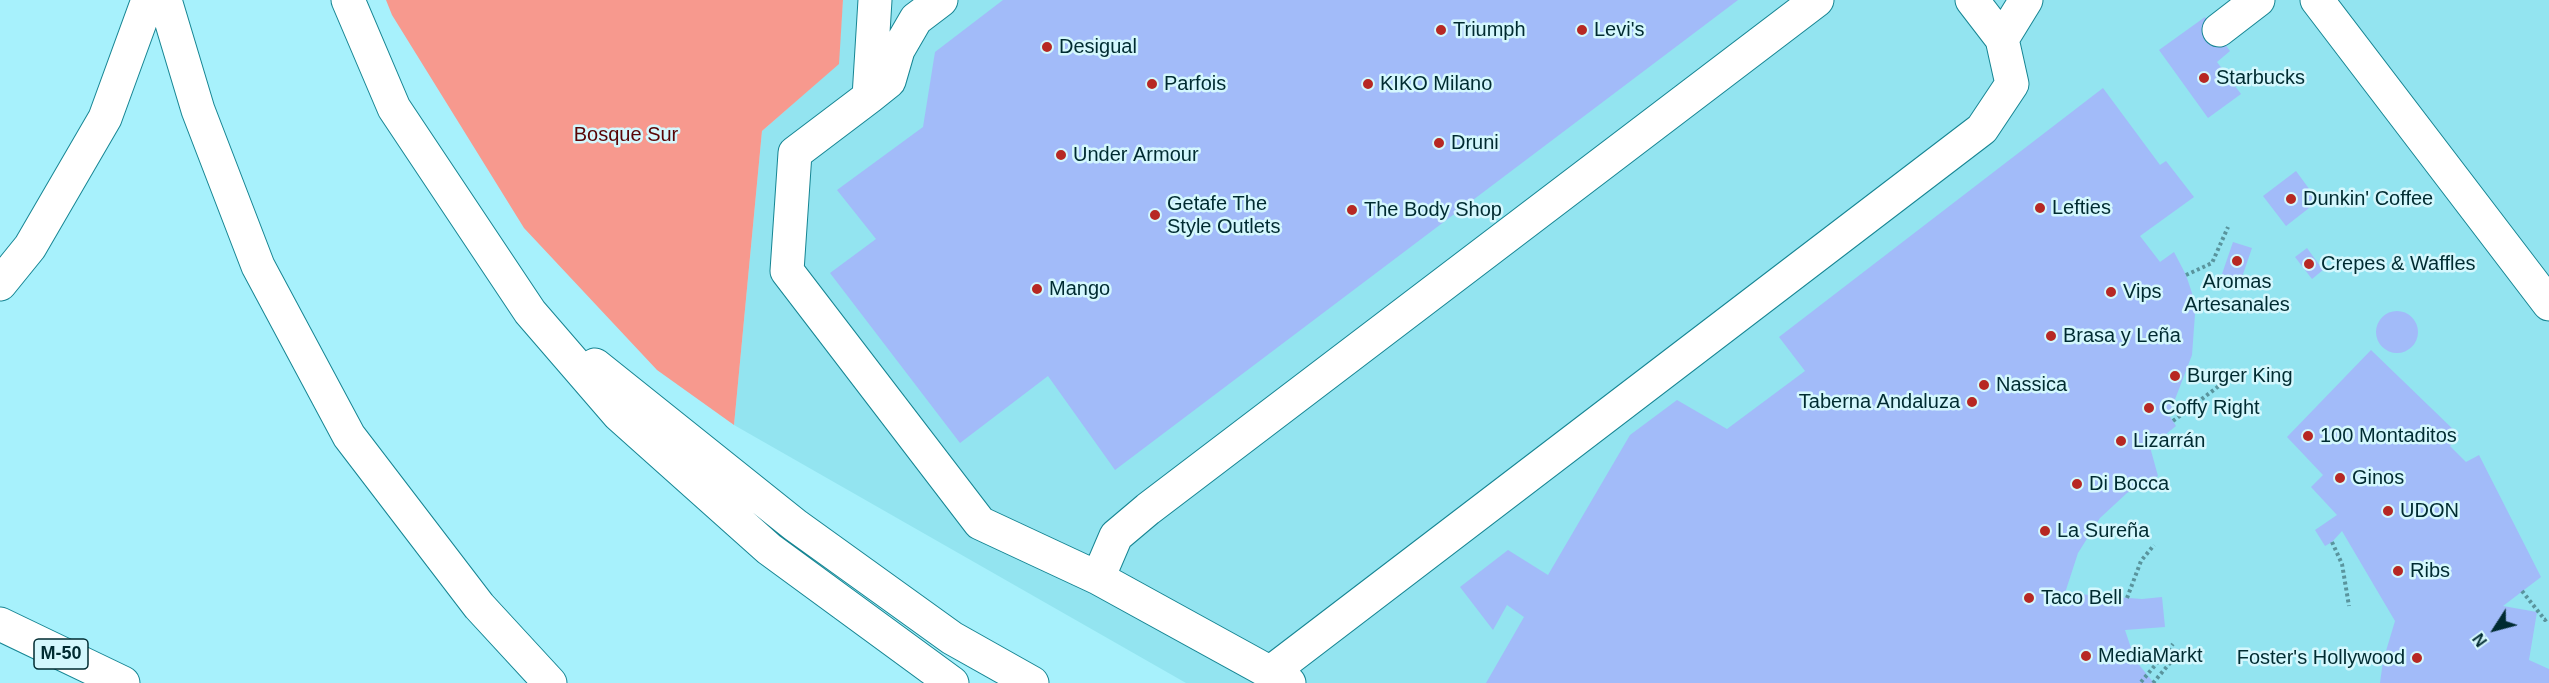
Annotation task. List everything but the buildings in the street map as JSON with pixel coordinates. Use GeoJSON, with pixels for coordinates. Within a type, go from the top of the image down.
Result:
{"type":"FeatureCollection","features":[{"type":"Feature","properties":{"kind":"main road"},"geometry":{"type":"LineString","coordinates":[[0,284],[30,247],[105,118],[148,0]]}},
{"type":"Feature","properties":{"kind":"main road"},"geometry":{"type":"LineString","coordinates":[[165,0],[198,110],[258,266],[349,436],[479,606],[550,683]]}},
{"type":"Feature","properties":{"kind":"main road"},"geometry":{"type":"LineString","coordinates":[[348,0],[394,108],[530,312],[619,415],[768,549],[952,683]]}},
{"type":"Feature","properties":{"kind":"main road"},"geometry":{"type":"LineString","coordinates":[[869,97],[875,0]]}},
{"type":"Feature","properties":{"kind":"main road"},"geometry":{"type":"LineString","coordinates":[[941,0],[916,18],[898,50],[889,81],[795,153],[787,271],[980,523],[1098,578],[1280,677],[1982,129],[2012,84],[2002,39],[1972,0]]}},
{"type":"Feature","properties":{"kind":"main road"},"geometry":{"type":"LineString","coordinates":[[1098,578],[1116,536],[1148,509],[1817,0]]}},
{"type":"Feature","properties":{"kind":"main road"},"geometry":{"type":"LineString","coordinates":[[2002,39],[2026,0]]}},
{"type":"Feature","properties":{"kind":"main road"},"geometry":{"type":"LineString","coordinates":[[2219,30],[2258,0]]}},
{"type":"Feature","properties":{"kind":"main road"},"geometry":{"type":"LineString","coordinates":[[2317,0],[2549,304]]}},
{"type":"Feature","properties":{"kind":"main road"},"geometry":{"type":"LineString","coordinates":[[530,312],[795,525],[952,638],[1032,683]]}},
{"type":"Feature","properties":{"kind":"main road"},"geometry":{"type":"LineString","coordinates":[[479,606],[578,683]]}},
{"type":"Feature","properties":{"kind":"main road","name":"M-50"},"geometry":{"type":"LineString","coordinates":[[0,624],[123,683]]}},
{"type":"Feature","properties":{"kind":"path"},"geometry":{"type":"LineString","coordinates":[[2186,275],[2212,263],[2228,227]]}},
{"type":"Feature","properties":{"kind":"path"},"geometry":{"type":"LineString","coordinates":[[2173,421],[2232,376]]}},
{"type":"Feature","properties":{"kind":"path"},"geometry":{"type":"LineString","coordinates":[[2332,542],[2342,564],[2349,606]]}},
{"type":"Feature","properties":{"kind":"path"},"geometry":{"type":"LineString","coordinates":[[2127,598],[2141,561],[2154,545]]}},
{"type":"Feature","properties":{"kind":"path"},"geometry":{"type":"LineString","coordinates":[[2523,591],[2545,620],[2549,617]]}},
{"type":"Feature","properties":{"kind":"path"},"geometry":{"type":"LineString","coordinates":[[2141,682],[2173,644]]}},
{"type":"Feature","properties":{"kind":"path"},"geometry":{"type":"LineString","coordinates":[[2153,683],[2181,650]]}},
{"type":"Feature","properties":{"kind":"shaded area"},"geometry":{"type":"Polygon","coordinates":[[[843,0],[2549,0],[2549,683],[1186,683],[734,425],[762,131],[838,64],[843,0]]]}},
{"type":"Feature","properties":{"kind":"green space","name":"Bosque Sur"},"geometry":{"type":"Polygon","coordinates":[[[386,0],[843,0],[839,64],[762,131],[734,425],[657,370],[524,228],[392,15],[386,0]]]}},
{"type":"Feature","properties":{"kind":"place","name":"Triumph"},"geometry":{"type":"Point","coordinates":[1441,30]}},
{"type":"Feature","properties":{"kind":"place","name":"Levi's"},"geometry":{"type":"Point","coordinates":[1582,30]}},
{"type":"Feature","properties":{"kind":"place","name":"Desigual"},"geometry":{"type":"Point","coordinates":[1047,47]}},
{"type":"Feature","properties":{"kind":"place","name":"Starbucks"},"geometry":{"type":"Point","coordinates":[2204,78]}},
{"type":"Feature","properties":{"kind":"place","name":"Parfois"},"geometry":{"type":"Point","coordinates":[1152,84]}},
{"type":"Feature","properties":{"kind":"place","name":"KIKO Milano"},"geometry":{"type":"Point","coordinates":[1368,84]}},
{"type":"Feature","properties":{"kind":"place","name":"Druni"},"geometry":{"type":"Point","coordinates":[1439,143]}},
{"type":"Feature","properties":{"kind":"place","name":"Under Armour"},"geometry":{"type":"Point","coordinates":[1061,155]}},
{"type":"Feature","properties":{"kind":"place","name":"Dunkin' Coffee"},"geometry":{"type":"Point","coordinates":[2291,199]}},
{"type":"Feature","properties":{"kind":"place","name":"Lefties"},"geometry":{"type":"Point","coordinates":[2040,208]}},
{"type":"Feature","properties":{"kind":"place","name":"The Body Shop"},"geometry":{"type":"Point","coordinates":[1352,210]}},
{"type":"Feature","properties":{"kind":"place","name":"Getafe The Style Outlets"},"geometry":{"type":"Point","coordinates":[1155,215]}},
{"type":"Feature","properties":{"kind":"place","name":"Aromas Artesanales"},"geometry":{"type":"Point","coordinates":[2237,261]}},
{"type":"Feature","properties":{"kind":"place","name":"Crepes & Waffles"},"geometry":{"type":"Point","coordinates":[2309,264]}},
{"type":"Feature","properties":{"kind":"place","name":"Mango"},"geometry":{"type":"Point","coordinates":[1037,289]}},
{"type":"Feature","properties":{"kind":"place","name":"Vips"},"geometry":{"type":"Point","coordinates":[2111,292]}},
{"type":"Feature","properties":{"kind":"place","name":"Brasa y Leña"},"geometry":{"type":"Point","coordinates":[2051,336]}},
{"type":"Feature","properties":{"kind":"place","name":"Burger King"},"geometry":{"type":"Point","coordinates":[2175,376]}},
{"type":"Feature","properties":{"kind":"place","name":"Nassica"},"geometry":{"type":"Point","coordinates":[1984,385]}},
{"type":"Feature","properties":{"kind":"place","name":"Taberna Andaluza"},"geometry":{"type":"Point","coordinates":[1972,402]}},
{"type":"Feature","properties":{"kind":"place","name":"Coffy Right"},"geometry":{"type":"Point","coordinates":[2149,408]}},
{"type":"Feature","properties":{"kind":"place","name":"100 Montaditos"},"geometry":{"type":"Point","coordinates":[2308,436]}},
{"type":"Feature","properties":{"kind":"place","name":"Lizarrán"},"geometry":{"type":"Point","coordinates":[2121,441]}},
{"type":"Feature","properties":{"kind":"place","name":"Ginos"},"geometry":{"type":"Point","coordinates":[2340,478]}},
{"type":"Feature","properties":{"kind":"place","name":"Di Bocca"},"geometry":{"type":"Point","coordinates":[2077,484]}},
{"type":"Feature","properties":{"kind":"place","name":"UDON"},"geometry":{"type":"Point","coordinates":[2388,511]}},
{"type":"Feature","properties":{"kind":"place","name":"La Sureña"},"geometry":{"type":"Point","coordinates":[2045,531]}},
{"type":"Feature","properties":{"kind":"place","name":"Ribs"},"geometry":{"type":"Point","coordinates":[2398,571]}},
{"type":"Feature","properties":{"kind":"place","name":"Taco Bell"},"geometry":{"type":"Point","coordinates":[2029,598]}},
{"type":"Feature","properties":{"kind":"place","name":"MediaMarkt"},"geometry":{"type":"Point","coordinates":[2086,656]}},
{"type":"Feature","properties":{"kind":"place","name":"Foster's Hollywood"},"geometry":{"type":"Point","coordinates":[2417,658]}}]}
